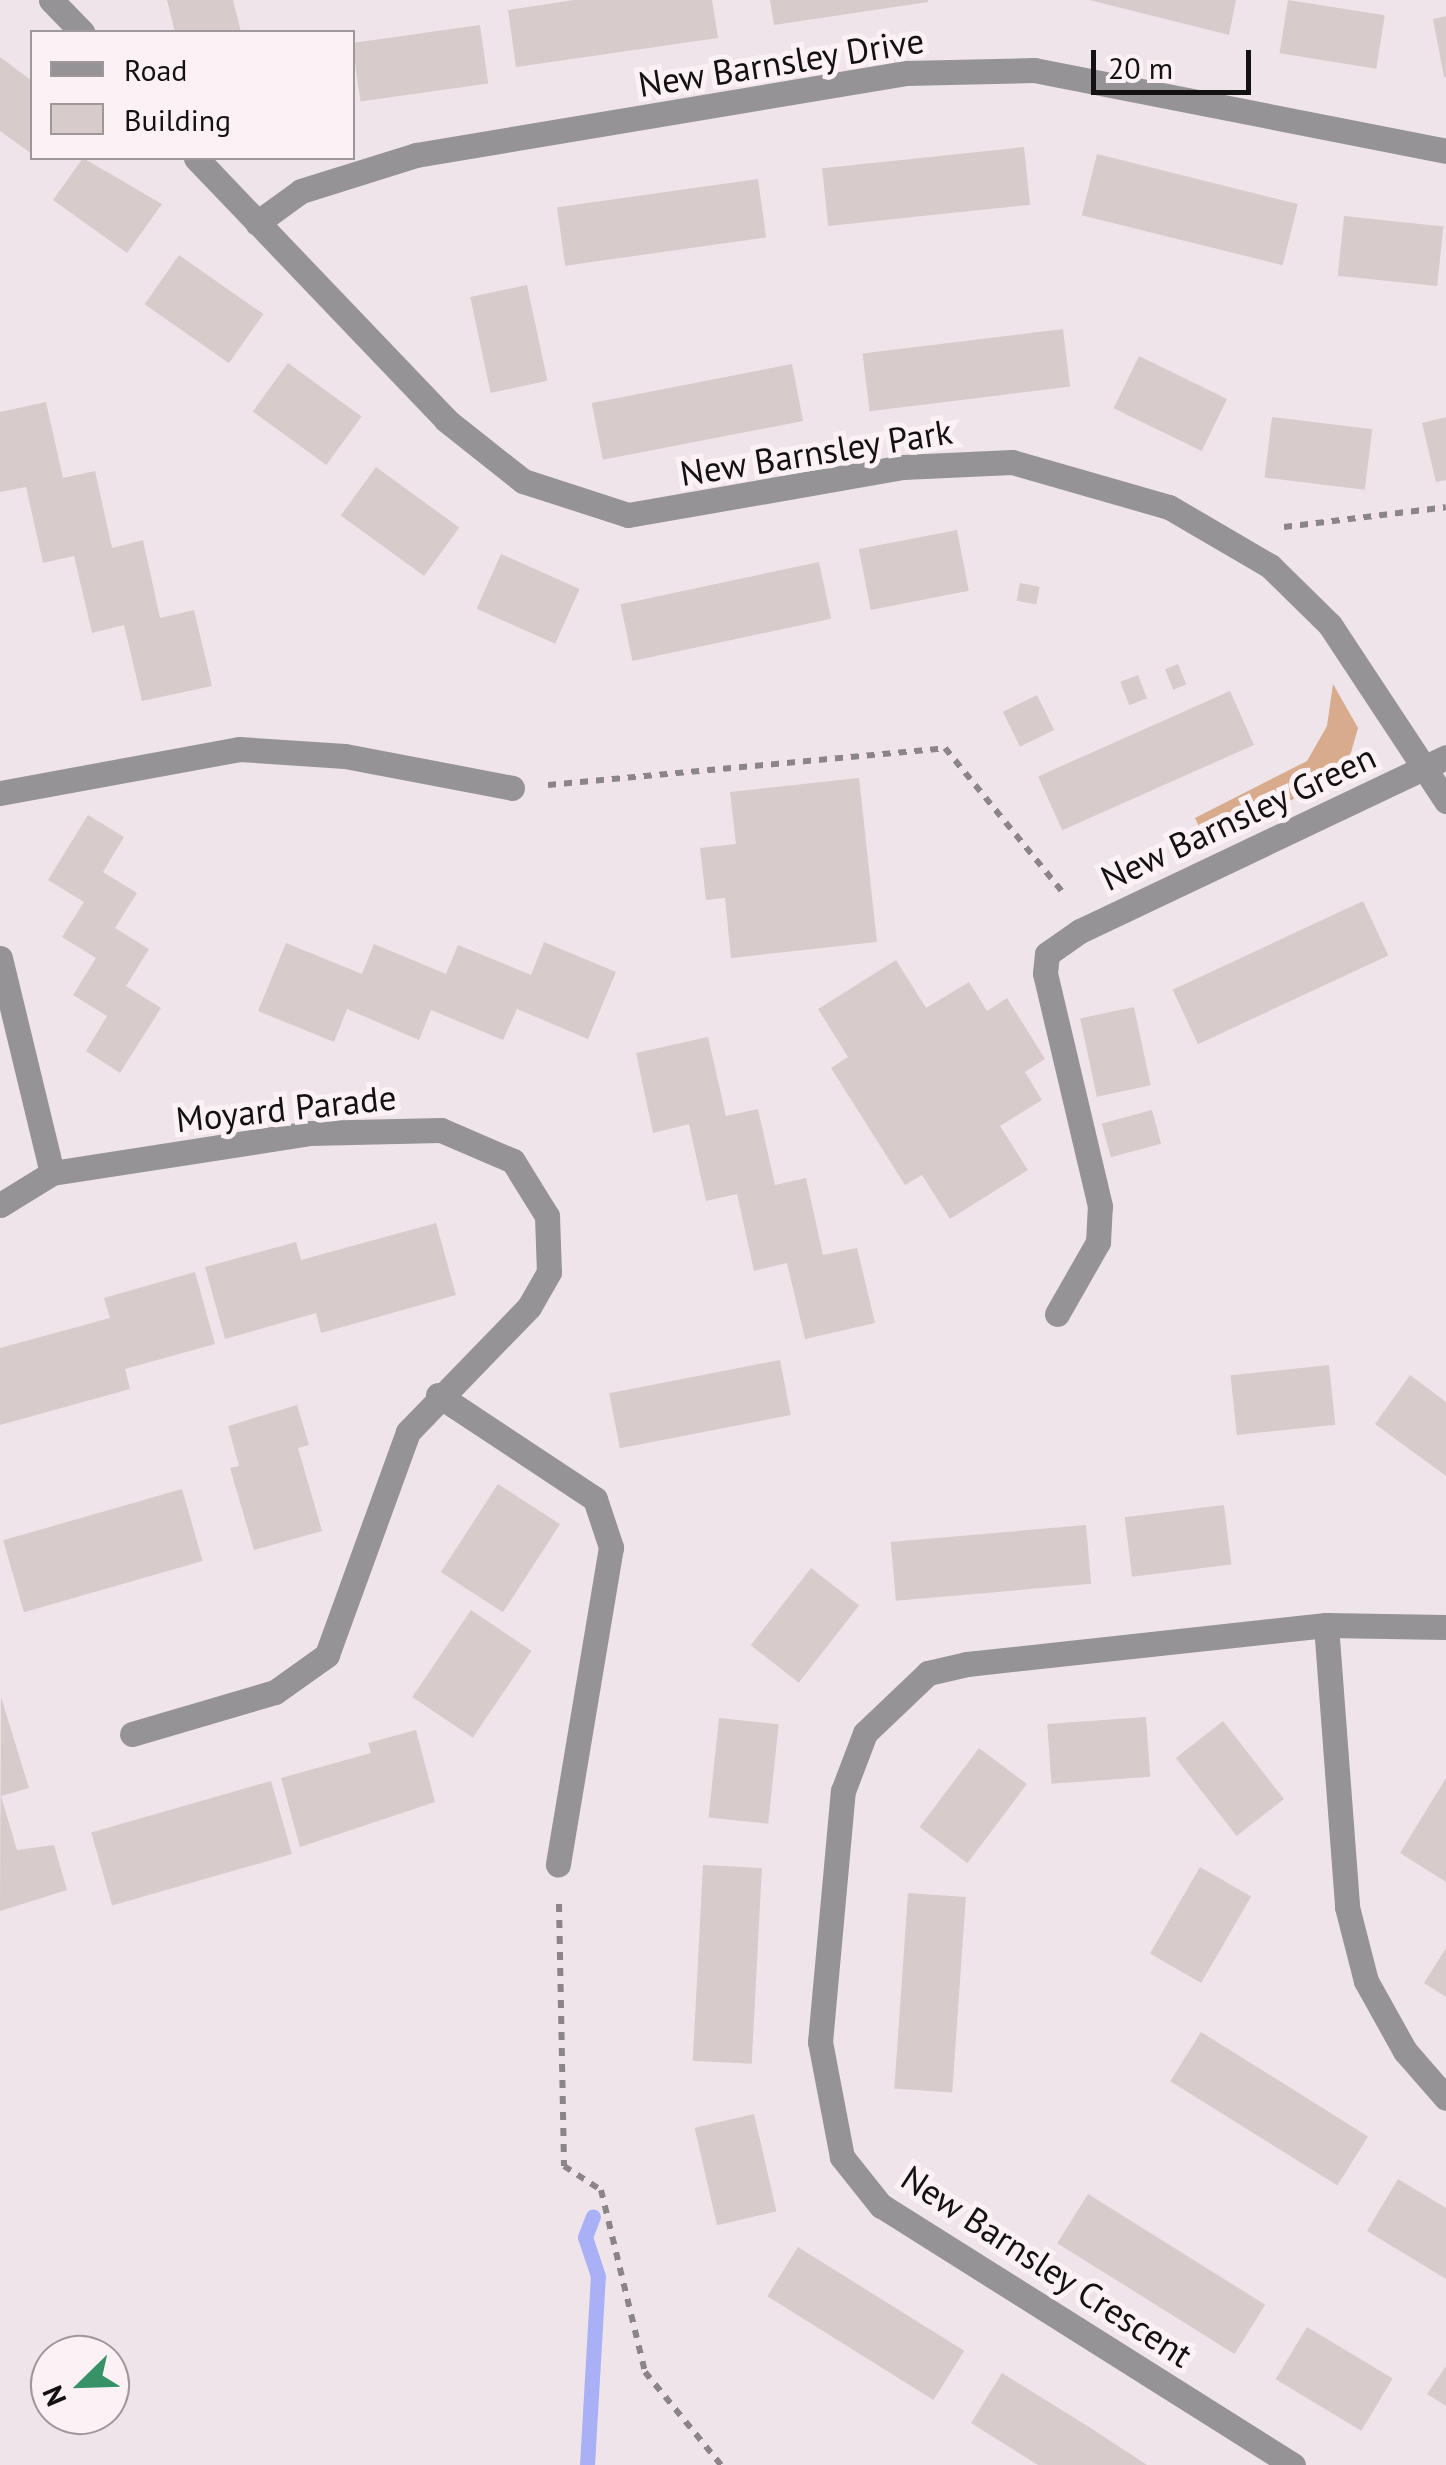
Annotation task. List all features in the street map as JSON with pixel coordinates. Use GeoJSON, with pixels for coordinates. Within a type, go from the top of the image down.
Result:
{"type":"FeatureCollection","features":[{"type":"Feature","properties":{"kind":"street"},"geometry":{"type":"LineString","coordinates":[[51,0],[80,30]]}},
{"type":"Feature","properties":{"kind":"street","name":"New Barnsley Drive"},"geometry":{"type":"LineString","coordinates":[[257,223],[301,191],[416,154],[905,72],[1034,70],[1446,151]]}},
{"type":"Feature","properties":{"kind":"street","name":"New Barnsley Park"},"geometry":{"type":"LineString","coordinates":[[198,160],[488,459],[561,499],[628,515],[685,511],[902,467],[1012,462],[1115,488],[1224,534],[1330,625],[1436,762],[1446,801]]}},
{"type":"Feature","properties":{"kind":"street"},"geometry":{"type":"LineString","coordinates":[[0,793],[239,749],[345,756],[512,788]]}},
{"type":"Feature","properties":{"kind":"street","name":"New Barnsley Green"},"geometry":{"type":"LineString","coordinates":[[1057,1314],[1098,1242],[1100,1206],[1046,973],[1047,954],[1085,928],[1436,762]]}},
{"type":"Feature","properties":{"kind":"street"},"geometry":{"type":"LineString","coordinates":[[0,958],[52,1173]]}},
{"type":"Feature","properties":{"kind":"street","name":"Moyard Parade"},"geometry":{"type":"LineString","coordinates":[[0,1205],[52,1173],[309,1134],[442,1130],[481,1142],[532,1185],[547,1216],[550,1272],[529,1307],[438,1395],[382,1486],[327,1655],[276,1692],[132,1734]]}},
{"type":"Feature","properties":{"kind":"street"},"geometry":{"type":"LineString","coordinates":[[438,1395],[596,1499],[611,1547],[558,1865]]}},
{"type":"Feature","properties":{"kind":"street"},"geometry":{"type":"LineString","coordinates":[[1326,1625],[1347,1907],[1366,1981],[1405,2052],[1446,2098]]}},
{"type":"Feature","properties":{"kind":"street","name":"New Barnsley Crescent"},"geometry":{"type":"LineString","coordinates":[[1293,2465],[881,2206],[842,2157],[820,2042],[844,1791],[865,1733],[893,1698],[928,1674],[967,1664],[1326,1625],[1446,1627]]}},
{"type":"Feature","properties":{"kind":"path"},"geometry":{"type":"LineString","coordinates":[[1224,534],[1446,506]]}},
{"type":"Feature","properties":{"kind":"path"},"geometry":{"type":"LineString","coordinates":[[512,788],[945,748],[1085,928]]}},
{"type":"Feature","properties":{"kind":"path"},"geometry":{"type":"LineString","coordinates":[[558,1865],[564,2166],[602,2190],[646,2372],[721,2465]]}},
{"type":"Feature","properties":{"kind":"shaded area"},"geometry":{"type":"Polygon","coordinates":[[[1333,684],[1358,728],[1350,756],[1360,765],[1207,843],[1195,818],[1307,761],[1327,726],[1333,684]]]}},
{"type":"Feature","properties":{"kind":"building"},"geometry":{"type":"Polygon","coordinates":[[[167,0],[233,0],[240,30],[174,30],[167,0]]]}},
{"type":"Feature","properties":{"kind":"building"},"geometry":{"type":"Polygon","coordinates":[[[574,0],[712,0],[718,38],[516,67],[508,10],[574,0]]]}},
{"type":"Feature","properties":{"kind":"building"},"geometry":{"type":"Polygon","coordinates":[[[770,0],[928,0],[928,2],[774,25],[770,0]]]}},
{"type":"Feature","properties":{"kind":"building"},"geometry":{"type":"Polygon","coordinates":[[[1089,0],[1236,0],[1229,35],[1089,0]]]}},
{"type":"Feature","properties":{"kind":"building"},"geometry":{"type":"Polygon","coordinates":[[[1288,0],[1385,15],[1376,69],[1280,53],[1288,0]]]}},
{"type":"Feature","properties":{"kind":"building"},"geometry":{"type":"Polygon","coordinates":[[[1446,16],[1446,77],[1444,77],[1433,19],[1446,16]]]}},
{"type":"Feature","properties":{"kind":"building"},"geometry":{"type":"Polygon","coordinates":[[[480,25],[488,83],[360,101],[355,43],[480,25]]]}},
{"type":"Feature","properties":{"kind":"building"},"geometry":{"type":"Polygon","coordinates":[[[0,57],[30,80],[30,153],[0,131],[0,57]]]}},
{"type":"Feature","properties":{"kind":"building"},"geometry":{"type":"Polygon","coordinates":[[[1024,147],[1030,205],[828,226],[822,168],[1024,147]]]}},
{"type":"Feature","properties":{"kind":"building"},"geometry":{"type":"Polygon","coordinates":[[[1097,154],[1298,204],[1283,265],[1082,215],[1097,154]]]}},
{"type":"Feature","properties":{"kind":"building"},"geometry":{"type":"Polygon","coordinates":[[[82,160],[86,160],[162,204],[127,253],[53,200],[82,160]]]}},
{"type":"Feature","properties":{"kind":"building"},"geometry":{"type":"Polygon","coordinates":[[[758,179],[766,237],[565,266],[557,207],[758,179]]]}},
{"type":"Feature","properties":{"kind":"building"},"geometry":{"type":"Polygon","coordinates":[[[1344,216],[1443,226],[1437,286],[1338,276],[1344,216]]]}},
{"type":"Feature","properties":{"kind":"building"},"geometry":{"type":"Polygon","coordinates":[[[179,255],[263,314],[229,363],[145,304],[179,255]]]}},
{"type":"Feature","properties":{"kind":"building"},"geometry":{"type":"Polygon","coordinates":[[[527,285],[547,381],[491,393],[470,297],[527,285]]]}},
{"type":"Feature","properties":{"kind":"building"},"geometry":{"type":"Polygon","coordinates":[[[1063,329],[1070,387],[870,411],[863,354],[1063,329]]]}},
{"type":"Feature","properties":{"kind":"building"},"geometry":{"type":"Polygon","coordinates":[[[1139,356],[1227,399],[1202,451],[1114,408],[1139,356]]]}},
{"type":"Feature","properties":{"kind":"building"},"geometry":{"type":"Polygon","coordinates":[[[288,363],[362,416],[326,465],[253,412],[288,363]]]}},
{"type":"Feature","properties":{"kind":"building"},"geometry":{"type":"Polygon","coordinates":[[[792,364],[803,421],[603,460],[592,403],[792,364]]]}},
{"type":"Feature","properties":{"kind":"building"},"geometry":{"type":"Polygon","coordinates":[[[46,402],[63,478],[95,471],[112,548],[143,540],[160,618],[194,610],[212,686],[142,701],[124,625],[92,633],[74,556],[43,563],[26,487],[0,492],[0,412],[46,402]]]}},
{"type":"Feature","properties":{"kind":"building"},"geometry":{"type":"Polygon","coordinates":[[[1272,417],[1372,429],[1365,490],[1265,478],[1272,417]]]}},
{"type":"Feature","properties":{"kind":"building"},"geometry":{"type":"Polygon","coordinates":[[[1446,417],[1446,480],[1436,482],[1422,423],[1446,417]]]}},
{"type":"Feature","properties":{"kind":"building"},"geometry":{"type":"Polygon","coordinates":[[[376,467],[459,528],[424,576],[341,516],[376,467]]]}},
{"type":"Feature","properties":{"kind":"building"},"geometry":{"type":"Polygon","coordinates":[[[957,530],[969,591],[871,610],[859,549],[957,530]]]}},
{"type":"Feature","properties":{"kind":"building"},"geometry":{"type":"Polygon","coordinates":[[[501,554],[580,589],[555,644],[477,609],[501,554]]]}},
{"type":"Feature","properties":{"kind":"building"},"geometry":{"type":"Polygon","coordinates":[[[819,562],[831,619],[632,661],[620,604],[819,562]]]}},
{"type":"Feature","properties":{"kind":"building"},"geometry":{"type":"Polygon","coordinates":[[[1020,583],[1040,587],[1036,604],[1017,601],[1020,583]]]}},
{"type":"Feature","properties":{"kind":"building"},"geometry":{"type":"Polygon","coordinates":[[[1178,664],[1186,684],[1173,690],[1165,669],[1178,664]]]}},
{"type":"Feature","properties":{"kind":"building"},"geometry":{"type":"Polygon","coordinates":[[[1138,675],[1147,698],[1129,705],[1120,682],[1138,675]]]}},
{"type":"Feature","properties":{"kind":"building"},"geometry":{"type":"Polygon","coordinates":[[[1230,691],[1254,745],[1062,830],[1038,776],[1230,691]]]}},
{"type":"Feature","properties":{"kind":"building"},"geometry":{"type":"Polygon","coordinates":[[[1037,695],[1054,730],[1020,747],[1003,712],[1037,695]]]}},
{"type":"Feature","properties":{"kind":"building"},"geometry":{"type":"Polygon","coordinates":[[[859,778],[877,942],[731,958],[725,898],[706,900],[700,848],[736,844],[730,792],[859,778]]]}},
{"type":"Feature","properties":{"kind":"building"},"geometry":{"type":"Polygon","coordinates":[[[88,815],[124,837],[103,872],[137,893],[115,928],[149,949],[126,986],[161,1008],[120,1073],[86,1051],[107,1016],[73,995],[96,958],[62,937],[84,902],[48,880],[88,815]]]}},
{"type":"Feature","properties":{"kind":"building"},"geometry":{"type":"Polygon","coordinates":[[[1363,901],[1388,955],[1198,1044],[1173,990],[1363,901]]]}},
{"type":"Feature","properties":{"kind":"building"},"geometry":{"type":"Polygon","coordinates":[[[544,942],[616,972],[588,1039],[517,1009],[503,1040],[431,1010],[419,1040],[347,1009],[334,1042],[258,1011],[286,943],[362,974],[374,944],[446,974],[458,945],[531,975],[544,942]]]}},
{"type":"Feature","properties":{"kind":"building"},"geometry":{"type":"Polygon","coordinates":[[[896,960],[926,1008],[969,982],[987,1011],[1007,998],[1045,1059],[1025,1072],[1042,1100],[1000,1126],[1028,1170],[950,1219],[922,1175],[905,1185],[831,1068],[848,1057],[818,1009],[896,960]]]}},
{"type":"Feature","properties":{"kind":"building"},"geometry":{"type":"Polygon","coordinates":[[[1134,1007],[1151,1085],[1097,1097],[1080,1018],[1134,1007]]]}},
{"type":"Feature","properties":{"kind":"building"},"geometry":{"type":"Polygon","coordinates":[[[708,1037],[726,1116],[758,1109],[775,1185],[806,1178],[823,1255],[857,1248],[875,1323],[805,1339],[787,1263],[754,1271],[737,1194],[706,1201],[689,1124],[653,1133],[636,1053],[708,1037]]]}},
{"type":"Feature","properties":{"kind":"building"},"geometry":{"type":"Polygon","coordinates":[[[1152,1110],[1161,1144],[1111,1157],[1102,1123],[1152,1110]]]}},
{"type":"Feature","properties":{"kind":"building"},"geometry":{"type":"Polygon","coordinates":[[[436,1223],[456,1295],[321,1333],[316,1313],[225,1339],[205,1267],[296,1242],[301,1260],[436,1223]]]}},
{"type":"Feature","properties":{"kind":"building"},"geometry":{"type":"Polygon","coordinates":[[[195,1272],[215,1344],[125,1369],[130,1389],[0,1425],[0,1348],[110,1318],[104,1298],[195,1272]]]}},
{"type":"Feature","properties":{"kind":"building"},"geometry":{"type":"Polygon","coordinates":[[[780,1360],[791,1415],[620,1448],[609,1393],[780,1360]]]}},
{"type":"Feature","properties":{"kind":"building"},"geometry":{"type":"Polygon","coordinates":[[[1329,1365],[1335,1425],[1237,1435],[1231,1375],[1329,1365]]]}},
{"type":"Feature","properties":{"kind":"building"},"geometry":{"type":"Polygon","coordinates":[[[1410,1375],[1446,1402],[1446,1476],[1375,1424],[1410,1375]]]}},
{"type":"Feature","properties":{"kind":"building"},"geometry":{"type":"Polygon","coordinates":[[[297,1405],[309,1445],[298,1448],[322,1531],[254,1550],[230,1468],[239,1466],[228,1426],[297,1405]]]}},
{"type":"Feature","properties":{"kind":"building"},"geometry":{"type":"Polygon","coordinates":[[[498,1484],[560,1524],[503,1612],[441,1572],[498,1484]]]}},
{"type":"Feature","properties":{"kind":"building"},"geometry":{"type":"Polygon","coordinates":[[[182,1489],[203,1561],[24,1612],[3,1540],[182,1489]]]}},
{"type":"Feature","properties":{"kind":"building"},"geometry":{"type":"Polygon","coordinates":[[[1224,1505],[1231,1565],[1132,1577],[1125,1517],[1224,1505]]]}},
{"type":"Feature","properties":{"kind":"building"},"geometry":{"type":"Polygon","coordinates":[[[1086,1525],[1091,1584],[896,1601],[891,1542],[1086,1525]]]}},
{"type":"Feature","properties":{"kind":"building"},"geometry":{"type":"Polygon","coordinates":[[[811,1568],[859,1606],[799,1683],[751,1645],[811,1568]]]}},
{"type":"Feature","properties":{"kind":"building"},"geometry":{"type":"Polygon","coordinates":[[[471,1610],[532,1651],[473,1738],[412,1697],[471,1610]]]}},
{"type":"Feature","properties":{"kind":"building"},"geometry":{"type":"Polygon","coordinates":[[[1,1697],[29,1788],[1,1796],[17,1850],[54,1845],[67,1890],[0,1911],[1,1697]]]}},
{"type":"Feature","properties":{"kind":"building"},"geometry":{"type":"Polygon","coordinates":[[[1146,1717],[1150,1777],[1051,1784],[1047,1724],[1146,1717]]]}},
{"type":"Feature","properties":{"kind":"building"},"geometry":{"type":"Polygon","coordinates":[[[719,1718],[779,1724],[768,1824],[709,1817],[719,1718]]]}},
{"type":"Feature","properties":{"kind":"building"},"geometry":{"type":"Polygon","coordinates":[[[1223,1721],[1284,1799],[1237,1836],[1176,1758],[1223,1721]]]}},
{"type":"Feature","properties":{"kind":"building"},"geometry":{"type":"Polygon","coordinates":[[[416,1730],[435,1802],[300,1847],[281,1778],[371,1753],[368,1743],[416,1730]]]}},
{"type":"Feature","properties":{"kind":"building"},"geometry":{"type":"Polygon","coordinates":[[[979,1748],[1027,1784],[967,1863],[919,1827],[979,1748]]]}},
{"type":"Feature","properties":{"kind":"building"},"geometry":{"type":"Polygon","coordinates":[[[1446,1778],[1446,1882],[1400,1853],[1446,1778]]]}},
{"type":"Feature","properties":{"kind":"building"},"geometry":{"type":"Polygon","coordinates":[[[271,1781],[292,1854],[112,1906],[91,1833],[271,1781]]]}},
{"type":"Feature","properties":{"kind":"building"},"geometry":{"type":"Polygon","coordinates":[[[703,1865],[762,1868],[752,2064],[693,2061],[703,1865]]]}},
{"type":"Feature","properties":{"kind":"building"},"geometry":{"type":"Polygon","coordinates":[[[1200,1867],[1251,1896],[1201,1983],[1150,1954],[1200,1867]]]}},
{"type":"Feature","properties":{"kind":"building"},"geometry":{"type":"Polygon","coordinates":[[[908,1893],[966,1897],[952,2093],[894,2089],[908,1893]]]}},
{"type":"Feature","properties":{"kind":"building"},"geometry":{"type":"Polygon","coordinates":[[[1446,1948],[1446,1997],[1424,1983],[1446,1948]]]}},
{"type":"Feature","properties":{"kind":"building"},"geometry":{"type":"Polygon","coordinates":[[[1201,2032],[1368,2136],[1337,2186],[1170,2081],[1201,2032]]]}},
{"type":"Feature","properties":{"kind":"building"},"geometry":{"type":"Polygon","coordinates":[[[754,2114],[776,2211],[717,2225],[695,2128],[754,2114]]]}},
{"type":"Feature","properties":{"kind":"building"},"geometry":{"type":"Polygon","coordinates":[[[1398,2179],[1446,2208],[1446,2279],[1367,2231],[1398,2179]]]}},
{"type":"Feature","properties":{"kind":"building"},"geometry":{"type":"Polygon","coordinates":[[[1088,2194],[1265,2305],[1235,2354],[1057,2243],[1088,2194]]]}},
{"type":"Feature","properties":{"kind":"building"},"geometry":{"type":"Polygon","coordinates":[[[798,2247],[964,2351],[933,2400],[767,2296],[798,2247]]]}},
{"type":"Feature","properties":{"kind":"building"},"geometry":{"type":"Polygon","coordinates":[[[1307,2327],[1393,2379],[1361,2431],[1276,2379],[1307,2327]]]}},
{"type":"Feature","properties":{"kind":"building"},"geometry":{"type":"Polygon","coordinates":[[[1446,2366],[1446,2406],[1427,2394],[1446,2366]]]}},
{"type":"Feature","properties":{"kind":"building"},"geometry":{"type":"Polygon","coordinates":[[[1002,2373],[1147,2465],[1038,2465],[971,2423],[1002,2373]]]}},
{"type":"Feature","properties":{"kind":"waterway"},"geometry":{"type":"LineString","coordinates":[[587,2465],[598,2276],[585,2237],[593,2216]]}}]}
